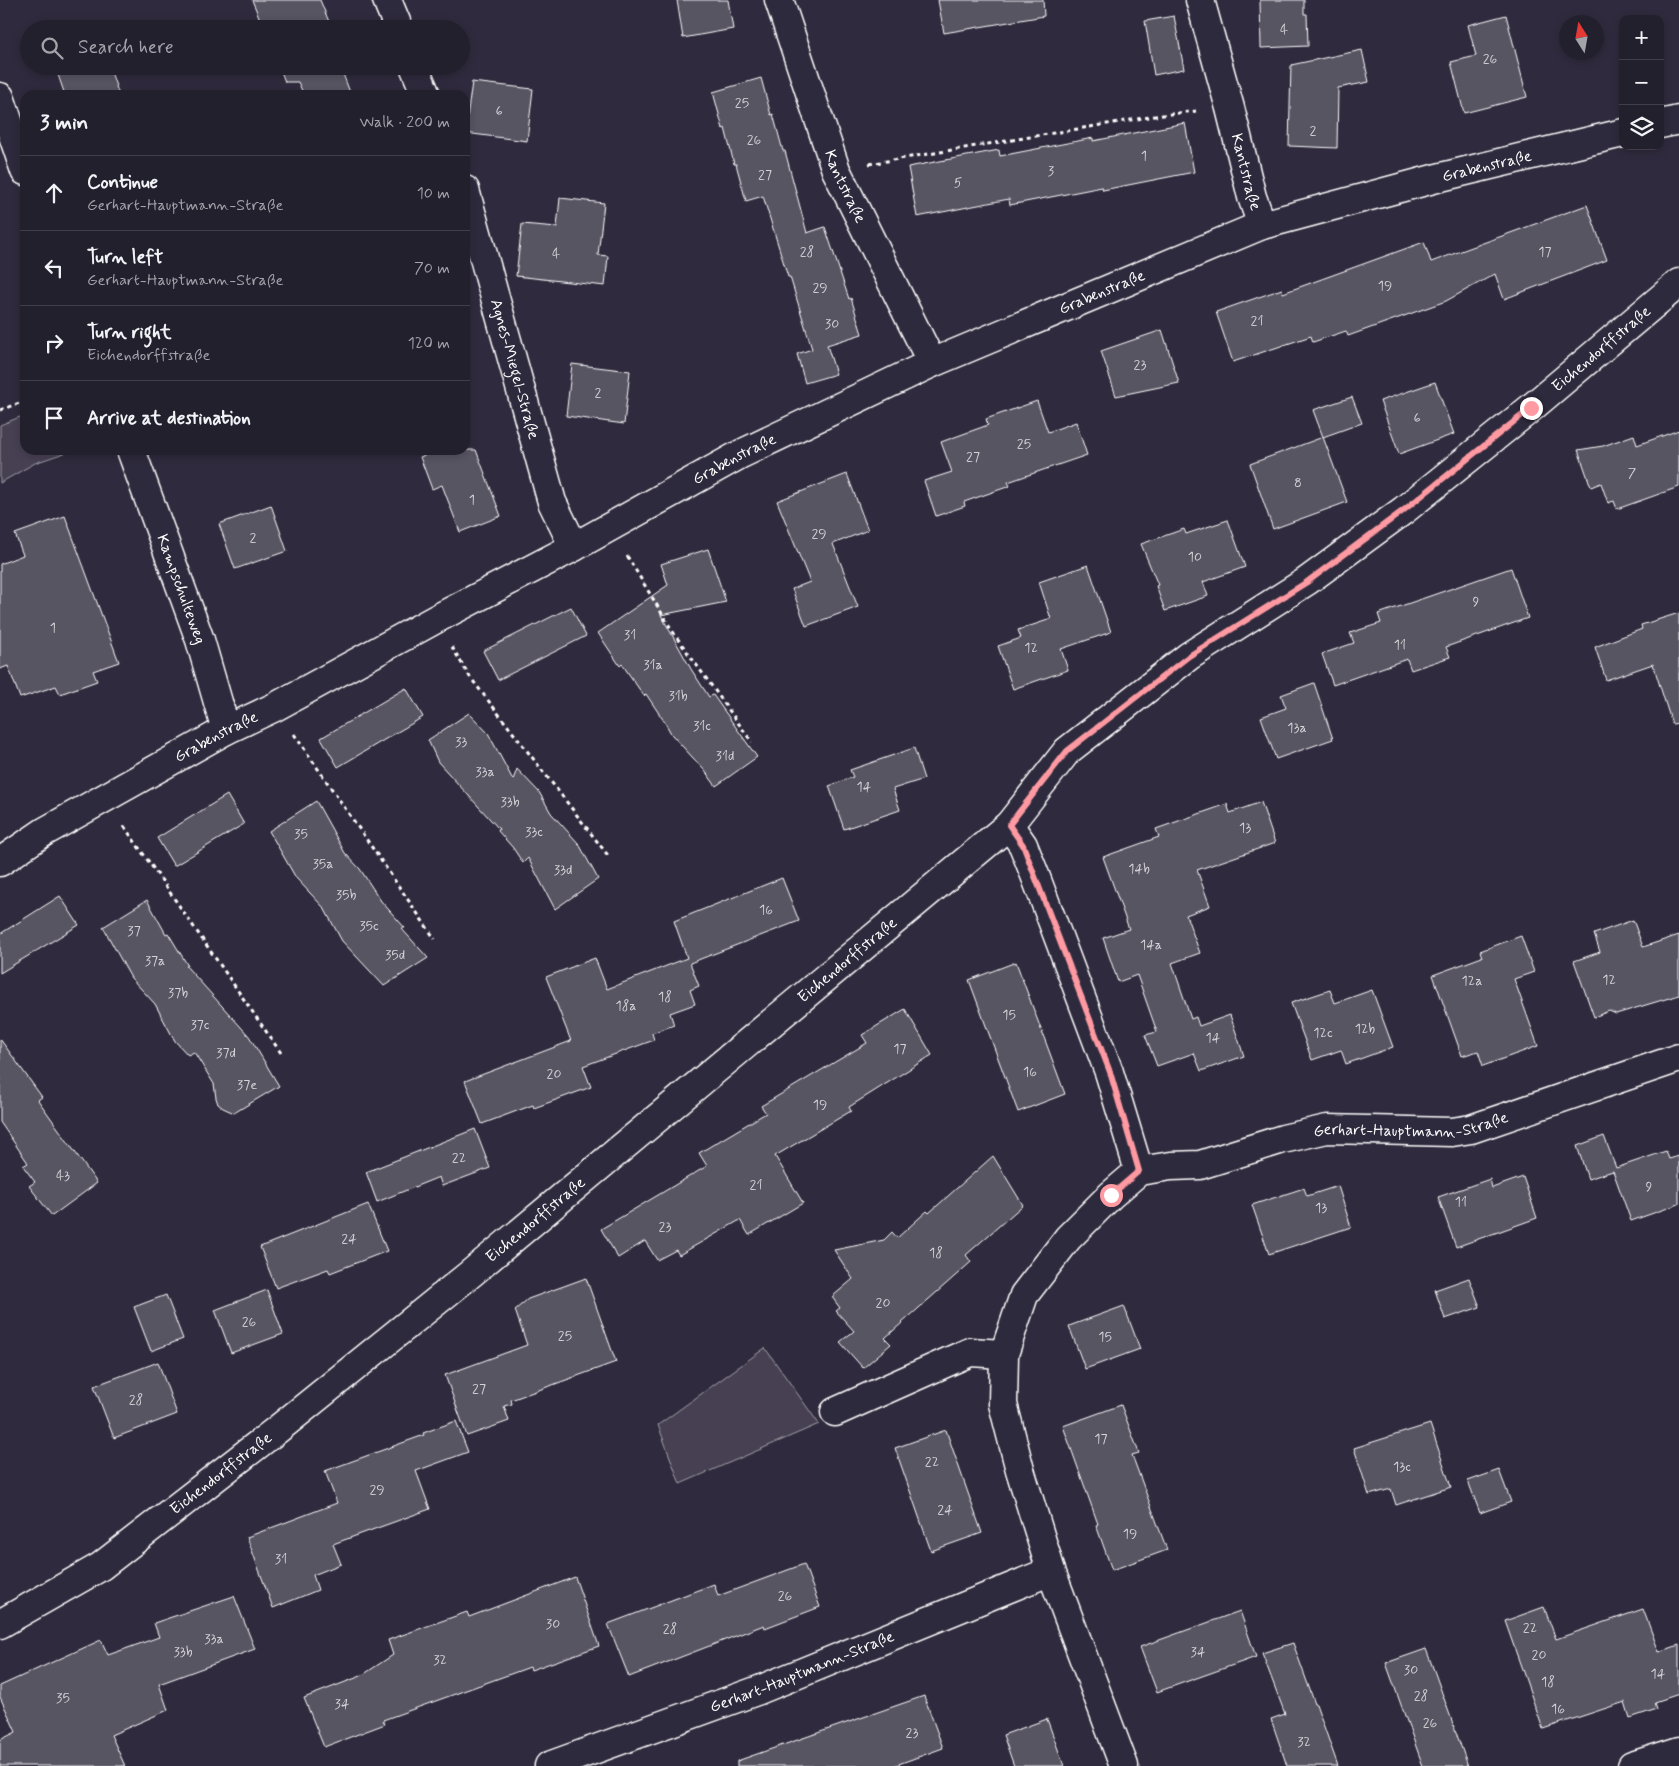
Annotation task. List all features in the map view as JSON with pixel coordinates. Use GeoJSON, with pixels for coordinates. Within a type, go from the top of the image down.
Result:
{"type":"FeatureCollection","features":[{"type":"Feature","properties":{"kind":"street"},"geometry":{"type":"LineString","coordinates":[[387,0],[395,20]]}},
{"type":"Feature","properties":{"kind":"street","name":"Kantstraße"},"geometry":{"type":"LineString","coordinates":[[778,0],[836,170],[932,363]]}},
{"type":"Feature","properties":{"kind":"street","name":"Kantstraße"},"geometry":{"type":"LineString","coordinates":[[1200,0],[1252,197],[1262,226]]}},
{"type":"Feature","properties":{"kind":"street"},"geometry":{"type":"LineString","coordinates":[[418,75],[424,90]]}},
{"type":"Feature","properties":{"kind":"street"},"geometry":{"type":"LineString","coordinates":[[0,97],[20,155]]}},
{"type":"Feature","properties":{"kind":"street"},"geometry":{"type":"LineString","coordinates":[[1664,123],[1679,120]]}},
{"type":"Feature","properties":{"kind":"street","name":"Grabenstraße"},"geometry":{"type":"LineString","coordinates":[[0,862],[44,832],[226,730],[275,707],[436,619],[574,547],[741,454],[932,363],[1262,226],[1437,178],[1619,135]]}},
{"type":"Feature","properties":{"kind":"street","name":"Agnes-Miegel-Straße"},"geometry":{"type":"LineString","coordinates":[[470,208],[552,502],[574,547]]}},
{"type":"Feature","properties":{"kind":"street","name":"Eichendorffstraße"},"geometry":{"type":"LineString","coordinates":[[0,1624],[100,1567],[278,1430],[469,1275],[1009,825],[1067,751],[1189,656],[1307,582],[1404,510],[1531,408],[1679,283]]}},
{"type":"Feature","properties":{"kind":"street","name":"Kampschulteweg"},"geometry":{"type":"LineString","coordinates":[[133,455],[200,640],[226,730]]}},
{"type":"Feature","properties":{"kind":"street"},"geometry":{"type":"LineString","coordinates":[[1009,825],[1023,845],[1110,1072],[1139,1171],[1111,1195],[1068,1238],[1024,1295],[1004,1354],[1003,1404],[1020,1470],[1052,1571],[1124,1766]]}},
{"type":"Feature","properties":{"kind":"street","name":"Gerhart-Hauptmann-Straße"},"geometry":{"type":"LineString","coordinates":[[1139,1171],[1171,1166],[1200,1165],[1283,1139],[1327,1129],[1452,1132],[1471,1129],[1679,1058]]}},
{"type":"Feature","properties":{"kind":"street"},"geometry":{"type":"LineString","coordinates":[[835,1412],[970,1352],[1004,1354]]}},
{"type":"Feature","properties":{"kind":"street","name":"Gerhart-Hauptmann-Straße"},"geometry":{"type":"LineString","coordinates":[[549,1766],[759,1690],[1052,1571]]}},
{"type":"Feature","properties":{"kind":"street"},"geometry":{"type":"LineString","coordinates":[[1632,1766],[1679,1751]]}},
{"type":"Feature","properties":{"kind":"path"},"geometry":{"type":"LineString","coordinates":[[836,170],[1155,116],[1230,108]]}},
{"type":"Feature","properties":{"kind":"path"},"geometry":{"type":"LineString","coordinates":[[0,410],[20,403]]}},
{"type":"Feature","properties":{"kind":"path"},"geometry":{"type":"LineString","coordinates":[[611,526],[636,572],[675,635],[752,742]]}},
{"type":"Feature","properties":{"kind":"path"},"geometry":{"type":"LineString","coordinates":[[436,619],[470,677],[610,858]]}},
{"type":"Feature","properties":{"kind":"path"},"geometry":{"type":"LineString","coordinates":[[275,707],[435,939]]}},
{"type":"Feature","properties":{"kind":"path"},"geometry":{"type":"LineString","coordinates":[[105,799],[281,1053]]}},
{"type":"Feature","properties":{"kind":"shaded area"},"geometry":{"type":"Polygon","coordinates":[[[20,417],[20,455],[58,455],[35,463],[0,483],[0,425],[20,417]]]}},
{"type":"Feature","properties":{"kind":"shaded area"},"geometry":{"type":"Polygon","coordinates":[[[765,1348],[819,1424],[680,1484],[658,1425],[765,1348]]]}},
{"type":"Feature","properties":{"kind":"building"},"geometry":{"type":"Polygon","coordinates":[[[252,0],[320,0],[328,20],[260,20],[252,0]]]}},
{"type":"Feature","properties":{"kind":"building"},"geometry":{"type":"Polygon","coordinates":[[[677,0],[728,0],[733,29],[683,38],[677,0]]]}},
{"type":"Feature","properties":{"kind":"building"},"geometry":{"type":"Polygon","coordinates":[[[938,0],[1043,0],[1044,16],[944,33],[938,0]]]}},
{"type":"Feature","properties":{"kind":"building"},"geometry":{"type":"Polygon","coordinates":[[[1260,0],[1304,0],[1304,14],[1307,14],[1308,46],[1261,48],[1260,0]]]}},
{"type":"Feature","properties":{"kind":"building"},"geometry":{"type":"Polygon","coordinates":[[[1506,15],[1527,97],[1464,113],[1451,62],[1476,56],[1468,25],[1506,15]]]}},
{"type":"Feature","properties":{"kind":"building"},"geometry":{"type":"Polygon","coordinates":[[[1174,16],[1184,69],[1154,75],[1145,21],[1174,16]]]}},
{"type":"Feature","properties":{"kind":"building"},"geometry":{"type":"Polygon","coordinates":[[[1362,50],[1369,82],[1338,88],[1337,148],[1289,146],[1291,65],[1362,50]]]}},
{"type":"Feature","properties":{"kind":"building"},"geometry":{"type":"Polygon","coordinates":[[[58,75],[112,75],[117,90],[63,90],[58,75]]]}},
{"type":"Feature","properties":{"kind":"building"},"geometry":{"type":"Polygon","coordinates":[[[282,75],[343,75],[349,90],[302,90],[298,82],[285,82],[282,75]]]}},
{"type":"Feature","properties":{"kind":"building"},"geometry":{"type":"Polygon","coordinates":[[[761,78],[771,115],[773,114],[783,151],[785,151],[807,233],[825,227],[862,334],[827,345],[836,374],[805,383],[797,354],[812,349],[790,277],[788,277],[763,196],[746,201],[713,92],[761,78]]]}},
{"type":"Feature","properties":{"kind":"building"},"geometry":{"type":"Polygon","coordinates":[[[472,82],[533,89],[527,141],[470,134],[472,82]]]}},
{"type":"Feature","properties":{"kind":"building"},"geometry":{"type":"Polygon","coordinates":[[[1185,123],[1194,172],[1103,190],[1102,187],[1010,205],[1009,199],[917,217],[908,167],[999,150],[1000,156],[1093,138],[1093,141],[1185,123]]]}},
{"type":"Feature","properties":{"kind":"building"},"geometry":{"type":"Polygon","coordinates":[[[560,198],[604,203],[598,255],[608,256],[605,286],[516,276],[522,224],[557,227],[560,198]]]}},
{"type":"Feature","properties":{"kind":"building"},"geometry":{"type":"Polygon","coordinates":[[[1587,205],[1607,260],[1504,299],[1495,274],[1446,301],[1348,336],[1346,331],[1313,342],[1311,336],[1233,362],[1216,312],[1282,289],[1283,293],[1424,242],[1431,262],[1587,205]]]}},
{"type":"Feature","properties":{"kind":"building"},"geometry":{"type":"Polygon","coordinates":[[[1162,330],[1179,383],[1116,396],[1101,351],[1162,330]]]}},
{"type":"Feature","properties":{"kind":"building"},"geometry":{"type":"Polygon","coordinates":[[[572,364],[630,371],[624,424],[566,416],[572,364]]]}},
{"type":"Feature","properties":{"kind":"building"},"geometry":{"type":"Polygon","coordinates":[[[1435,382],[1454,434],[1399,454],[1380,401],[1435,382]]]}},
{"type":"Feature","properties":{"kind":"building"},"geometry":{"type":"Polygon","coordinates":[[[1352,397],[1362,423],[1323,437],[1313,410],[1352,397]]]}},
{"type":"Feature","properties":{"kind":"building"},"geometry":{"type":"Polygon","coordinates":[[[1037,401],[1048,432],[1076,422],[1087,455],[1008,482],[1010,486],[964,502],[965,506],[936,516],[924,481],[952,472],[941,442],[988,425],[986,419],[1037,401]]]}},
{"type":"Feature","properties":{"kind":"building"},"geometry":{"type":"Polygon","coordinates":[[[1679,430],[1679,487],[1617,509],[1614,501],[1608,503],[1601,483],[1591,487],[1578,450],[1603,446],[1634,435],[1637,445],[1679,430]]]}},
{"type":"Feature","properties":{"kind":"building"},"geometry":{"type":"Polygon","coordinates":[[[1323,437],[1347,502],[1273,529],[1250,464],[1323,437]]]}},
{"type":"Feature","properties":{"kind":"building"},"geometry":{"type":"Polygon","coordinates":[[[470,450],[476,450],[501,516],[460,532],[442,485],[432,489],[420,457],[425,455],[470,455],[470,450]]]}},
{"type":"Feature","properties":{"kind":"building"},"geometry":{"type":"Polygon","coordinates":[[[847,474],[868,530],[833,544],[858,607],[806,626],[792,589],[810,582],[777,501],[847,474]]]}},
{"type":"Feature","properties":{"kind":"building"},"geometry":{"type":"Polygon","coordinates":[[[271,505],[287,551],[235,569],[219,524],[271,505]]]}},
{"type":"Feature","properties":{"kind":"building"},"geometry":{"type":"Polygon","coordinates":[[[65,516],[119,662],[93,671],[97,681],[60,694],[56,686],[20,698],[8,666],[0,669],[0,564],[23,555],[15,534],[65,516]]]}},
{"type":"Feature","properties":{"kind":"building"},"geometry":{"type":"Polygon","coordinates":[[[1228,520],[1245,567],[1203,582],[1208,596],[1165,611],[1156,586],[1158,585],[1141,544],[1184,529],[1186,534],[1228,520]]]}},
{"type":"Feature","properties":{"kind":"building"},"geometry":{"type":"Polygon","coordinates":[[[708,549],[726,602],[661,615],[709,697],[713,695],[757,757],[716,786],[672,735],[646,694],[644,696],[622,664],[620,666],[598,633],[668,585],[661,564],[708,549]]]}},
{"type":"Feature","properties":{"kind":"building"},"geometry":{"type":"Polygon","coordinates":[[[1088,565],[1111,632],[1061,649],[1068,670],[1013,689],[998,646],[1021,638],[1018,630],[1051,619],[1039,582],[1088,565]]]}},
{"type":"Feature","properties":{"kind":"building"},"geometry":{"type":"Polygon","coordinates":[[[1511,568],[1528,618],[1446,647],[1450,657],[1411,670],[1407,659],[1333,685],[1322,654],[1354,643],[1350,633],[1381,623],[1378,614],[1511,568]]]}},
{"type":"Feature","properties":{"kind":"building"},"geometry":{"type":"Polygon","coordinates":[[[571,607],[586,636],[498,680],[483,651],[571,607]]]}},
{"type":"Feature","properties":{"kind":"building"},"geometry":{"type":"Polygon","coordinates":[[[1679,613],[1679,723],[1672,724],[1653,664],[1606,680],[1595,647],[1642,629],[1641,625],[1679,613]]]}},
{"type":"Feature","properties":{"kind":"building"},"geometry":{"type":"Polygon","coordinates":[[[1314,683],[1333,739],[1276,759],[1261,717],[1286,708],[1281,695],[1314,683]]]}},
{"type":"Feature","properties":{"kind":"building"},"geometry":{"type":"Polygon","coordinates":[[[406,688],[423,717],[338,767],[321,738],[406,688]]]}},
{"type":"Feature","properties":{"kind":"building"},"geometry":{"type":"Polygon","coordinates":[[[469,713],[488,733],[513,780],[517,769],[539,792],[551,813],[579,844],[598,879],[555,909],[528,858],[523,863],[498,831],[499,829],[438,762],[428,740],[469,713]]]}},
{"type":"Feature","properties":{"kind":"building"},"geometry":{"type":"Polygon","coordinates":[[[914,748],[924,779],[893,789],[900,810],[844,829],[829,786],[853,777],[850,770],[914,748]]]}},
{"type":"Feature","properties":{"kind":"building"},"geometry":{"type":"Polygon","coordinates":[[[227,795],[244,824],[174,866],[157,838],[227,795]]]}},
{"type":"Feature","properties":{"kind":"building"},"geometry":{"type":"Polygon","coordinates":[[[316,801],[345,853],[360,869],[381,901],[405,928],[401,928],[428,958],[384,986],[342,941],[324,908],[296,878],[269,831],[316,801]]]}},
{"type":"Feature","properties":{"kind":"building"},"geometry":{"type":"Polygon","coordinates":[[[1261,802],[1275,843],[1197,870],[1210,906],[1186,915],[1200,953],[1172,963],[1191,1019],[1196,1017],[1199,1026],[1230,1015],[1244,1056],[1201,1071],[1194,1053],[1157,1066],[1145,1035],[1157,1032],[1137,975],[1118,982],[1103,938],[1129,929],[1103,857],[1159,837],[1156,829],[1227,804],[1230,813],[1261,802]]]}},
{"type":"Feature","properties":{"kind":"building"},"geometry":{"type":"Polygon","coordinates":[[[782,878],[799,921],[690,963],[699,986],[690,990],[695,1004],[670,1013],[674,1025],[652,1033],[654,1040],[583,1066],[591,1087],[534,1108],[533,1105],[482,1124],[465,1081],[571,1041],[546,977],[595,958],[607,989],[687,958],[674,921],[782,878]]]}},
{"type":"Feature","properties":{"kind":"building"},"geometry":{"type":"Polygon","coordinates":[[[60,896],[79,925],[0,973],[0,934],[60,896]]]}},
{"type":"Feature","properties":{"kind":"building"},"geometry":{"type":"Polygon","coordinates":[[[147,900],[166,934],[168,933],[188,966],[186,966],[249,1036],[279,1086],[234,1113],[218,1104],[214,1084],[194,1052],[188,1055],[175,1041],[155,1004],[131,978],[103,927],[147,900]]]}},
{"type":"Feature","properties":{"kind":"building"},"geometry":{"type":"Polygon","coordinates":[[[1633,920],[1643,947],[1679,935],[1679,995],[1616,1014],[1609,1011],[1594,1017],[1574,961],[1600,952],[1594,934],[1633,920]]]}},
{"type":"Feature","properties":{"kind":"building"},"geometry":{"type":"Polygon","coordinates":[[[1521,936],[1534,972],[1514,979],[1538,1046],[1483,1066],[1478,1051],[1462,1056],[1433,975],[1482,957],[1480,951],[1521,936]]]}},
{"type":"Feature","properties":{"kind":"building"},"geometry":{"type":"Polygon","coordinates":[[[1016,962],[1065,1094],[1018,1112],[969,980],[1016,962]]]}},
{"type":"Feature","properties":{"kind":"building"},"geometry":{"type":"Polygon","coordinates":[[[1330,990],[1335,1003],[1372,990],[1393,1047],[1346,1064],[1341,1050],[1312,1060],[1291,1003],[1330,990]]]}},
{"type":"Feature","properties":{"kind":"building"},"geometry":{"type":"Polygon","coordinates":[[[905,1009],[932,1055],[849,1107],[851,1111],[775,1156],[803,1203],[749,1235],[740,1220],[679,1255],[676,1250],[657,1260],[645,1241],[618,1258],[601,1229],[707,1166],[699,1153],[766,1113],[761,1106],[867,1043],[862,1035],[905,1009]]]}},
{"type":"Feature","properties":{"kind":"building"},"geometry":{"type":"Polygon","coordinates":[[[0,1039],[42,1097],[38,1100],[97,1183],[52,1216],[29,1186],[35,1182],[23,1166],[28,1163],[0,1122],[0,1039]]]}},
{"type":"Feature","properties":{"kind":"building"},"geometry":{"type":"Polygon","coordinates":[[[475,1129],[490,1168],[442,1186],[439,1177],[377,1202],[366,1172],[475,1129]]]}},
{"type":"Feature","properties":{"kind":"building"},"geometry":{"type":"Polygon","coordinates":[[[1604,1136],[1616,1168],[1666,1151],[1669,1159],[1679,1156],[1679,1204],[1631,1221],[1613,1171],[1588,1179],[1577,1146],[1604,1136]]]}},
{"type":"Feature","properties":{"kind":"building"},"geometry":{"type":"Polygon","coordinates":[[[993,1156],[1023,1205],[966,1255],[971,1262],[885,1338],[891,1344],[863,1368],[840,1342],[854,1331],[836,1311],[840,1308],[832,1297],[853,1279],[834,1250],[884,1240],[892,1232],[897,1238],[927,1211],[929,1213],[993,1156]]]}},
{"type":"Feature","properties":{"kind":"building"},"geometry":{"type":"Polygon","coordinates":[[[1523,1177],[1537,1218],[1456,1247],[1438,1197],[1490,1179],[1492,1188],[1523,1177]]]}},
{"type":"Feature","properties":{"kind":"building"},"geometry":{"type":"Polygon","coordinates":[[[1338,1186],[1351,1227],[1269,1254],[1252,1205],[1304,1188],[1307,1196],[1338,1186]]]}},
{"type":"Feature","properties":{"kind":"building"},"geometry":{"type":"Polygon","coordinates":[[[368,1204],[387,1251],[330,1273],[328,1269],[276,1288],[260,1247],[368,1204]]]}},
{"type":"Feature","properties":{"kind":"building"},"geometry":{"type":"Polygon","coordinates":[[[586,1278],[616,1362],[511,1400],[512,1404],[504,1406],[509,1421],[467,1436],[445,1375],[527,1345],[515,1310],[528,1299],[586,1278]]]}},
{"type":"Feature","properties":{"kind":"building"},"geometry":{"type":"Polygon","coordinates":[[[1469,1278],[1480,1307],[1445,1319],[1435,1290],[1469,1278]]]}},
{"type":"Feature","properties":{"kind":"building"},"geometry":{"type":"Polygon","coordinates":[[[267,1290],[283,1334],[231,1353],[215,1310],[267,1290]]]}},
{"type":"Feature","properties":{"kind":"building"},"geometry":{"type":"Polygon","coordinates":[[[166,1295],[183,1339],[151,1351],[134,1307],[166,1295]]]}},
{"type":"Feature","properties":{"kind":"building"},"geometry":{"type":"Polygon","coordinates":[[[1124,1306],[1140,1349],[1085,1369],[1069,1326],[1124,1306]]]}},
{"type":"Feature","properties":{"kind":"building"},"geometry":{"type":"Polygon","coordinates":[[[158,1362],[177,1414],[114,1438],[94,1386],[158,1362]]]}},
{"type":"Feature","properties":{"kind":"building"},"geometry":{"type":"Polygon","coordinates":[[[1121,1405],[1139,1453],[1132,1455],[1167,1550],[1112,1570],[1096,1525],[1098,1524],[1063,1426],[1121,1405]]]}},
{"type":"Feature","properties":{"kind":"building"},"geometry":{"type":"Polygon","coordinates":[[[456,1421],[468,1452],[416,1471],[430,1509],[333,1544],[341,1564],[313,1575],[318,1590],[273,1608],[247,1537],[337,1503],[325,1471],[424,1435],[423,1433],[456,1421]]]}},
{"type":"Feature","properties":{"kind":"building"},"geometry":{"type":"Polygon","coordinates":[[[1430,1424],[1451,1487],[1396,1505],[1391,1489],[1369,1495],[1354,1448],[1430,1424]]]}},
{"type":"Feature","properties":{"kind":"building"},"geometry":{"type":"Polygon","coordinates":[[[946,1430],[982,1533],[931,1551],[895,1448],[946,1430]]]}},
{"type":"Feature","properties":{"kind":"building"},"geometry":{"type":"Polygon","coordinates":[[[1499,1470],[1511,1502],[1480,1513],[1468,1481],[1499,1470]]]}},
{"type":"Feature","properties":{"kind":"building"},"geometry":{"type":"Polygon","coordinates":[[[804,1564],[820,1607],[765,1628],[764,1625],[629,1677],[608,1624],[714,1584],[718,1596],[804,1564]]]}},
{"type":"Feature","properties":{"kind":"building"},"geometry":{"type":"Polygon","coordinates":[[[575,1577],[599,1646],[531,1670],[530,1667],[383,1720],[385,1724],[324,1747],[304,1698],[361,1676],[393,1655],[388,1640],[467,1612],[469,1617],[575,1577]]]}},
{"type":"Feature","properties":{"kind":"building"},"geometry":{"type":"Polygon","coordinates":[[[234,1596],[255,1649],[159,1684],[168,1710],[111,1735],[125,1766],[0,1766],[0,1740],[16,1732],[0,1697],[0,1686],[101,1640],[108,1655],[159,1637],[154,1623],[234,1596]]]}},
{"type":"Feature","properties":{"kind":"building"},"geometry":{"type":"Polygon","coordinates":[[[1544,1607],[1556,1639],[1643,1609],[1659,1652],[1679,1645],[1679,1694],[1655,1702],[1657,1709],[1630,1718],[1625,1702],[1543,1729],[1505,1621],[1544,1607]]]}},
{"type":"Feature","properties":{"kind":"building"},"geometry":{"type":"Polygon","coordinates":[[[1240,1611],[1256,1657],[1157,1692],[1140,1647],[1240,1611]]]}},
{"type":"Feature","properties":{"kind":"building"},"geometry":{"type":"Polygon","coordinates":[[[1293,1643],[1338,1766],[1287,1766],[1271,1719],[1285,1714],[1262,1653],[1293,1643]]]}},
{"type":"Feature","properties":{"kind":"building"},"geometry":{"type":"Polygon","coordinates":[[[1426,1649],[1468,1766],[1423,1766],[1386,1663],[1426,1649]]]}},
{"type":"Feature","properties":{"kind":"building"},"geometry":{"type":"Polygon","coordinates":[[[924,1696],[943,1748],[893,1766],[737,1766],[737,1761],[924,1696]]]}},
{"type":"Feature","properties":{"kind":"building"},"geometry":{"type":"Polygon","coordinates":[[[1047,1719],[1064,1766],[1014,1766],[1003,1735],[1047,1719]]]}},
{"type":"Feature","properties":{"kind":"route"},"geometry":{"type":"LineString","coordinates":[[1111,1195],[1139,1171],[1110,1072],[1023,845],[1009,825],[1067,751],[1189,656],[1307,582],[1404,510],[1531,408]]}}]}
